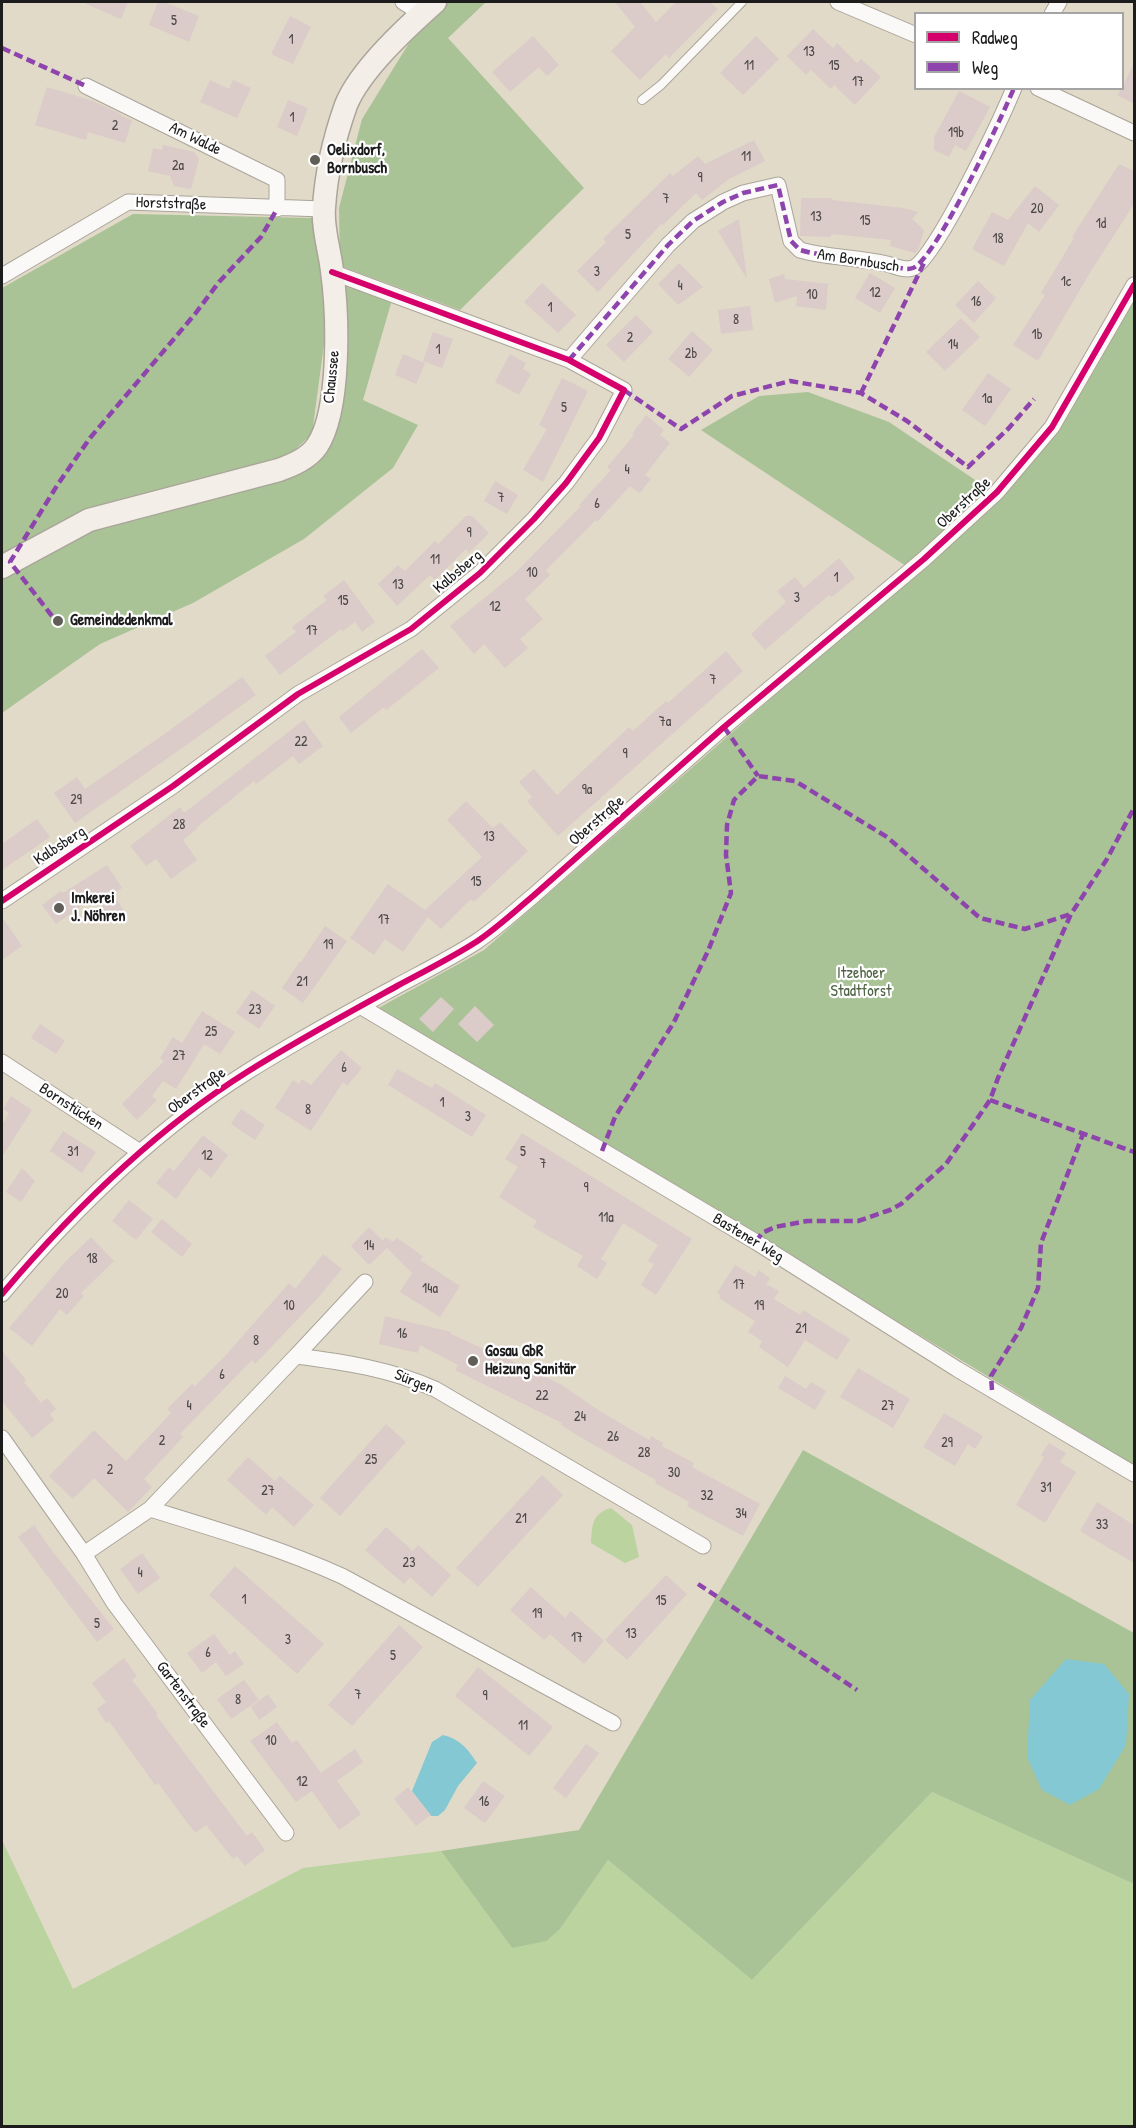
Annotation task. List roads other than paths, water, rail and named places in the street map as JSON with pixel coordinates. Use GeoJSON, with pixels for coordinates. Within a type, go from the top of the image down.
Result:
{"type":"FeatureCollection","features":[{"type":"Feature","properties":{"kind":"street"},"geometry":{"type":"LineString","coordinates":[[837,2],[914,35]]}},
{"type":"Feature","properties":{"kind":"street","name":"Chaussee"},"geometry":{"type":"LineString","coordinates":[[2,567],[89,520],[279,470],[307,456],[316,447],[323,435],[334,384],[337,321],[333,272],[323,210],[330,165],[347,104],[357,87],[420,6]]}},
{"type":"Feature","properties":{"kind":"street","name":"Am Walde"},"geometry":{"type":"LineString","coordinates":[[86,86],[277,180],[277,209]]}},
{"type":"Feature","properties":{"kind":"street","name":"Am Bornbusch"},"geometry":{"type":"LineString","coordinates":[[569,360],[668,245],[693,221],[723,202],[760,188],[778,185],[791,241],[800,250],[883,263],[908,270],[917,267],[926,259],[991,141],[1013,90]]}},
{"type":"Feature","properties":{"kind":"street"},"geometry":{"type":"LineString","coordinates":[[1042,90],[1134,133]]}},
{"type":"Feature","properties":{"kind":"street","name":"Horststraße"},"geometry":{"type":"LineString","coordinates":[[2,276],[128,202],[323,210]]}},
{"type":"Feature","properties":{"kind":"street","name":"Kalbsberg"},"geometry":{"type":"LineString","coordinates":[[2,901],[173,786],[298,694],[411,629],[480,573],[566,483],[598,438],[624,390],[569,360],[333,272]]}},
{"type":"Feature","properties":{"kind":"street","name":"Oberstraße"},"geometry":{"type":"LineString","coordinates":[[2,1294],[48,1241],[140,1152],[183,1117],[245,1073],[460,951],[501,923],[724,727],[924,559],[997,492],[1052,427],[1134,285]]}},
{"type":"Feature","properties":{"kind":"street","name":"Bastener Weg"},"geometry":{"type":"LineString","coordinates":[[360,1006],[756,1242],[957,1369],[1134,1474]]}},
{"type":"Feature","properties":{"kind":"street","name":"Bornstücken"},"geometry":{"type":"LineString","coordinates":[[2,1062],[140,1152]]}},
{"type":"Feature","properties":{"kind":"street"},"geometry":{"type":"LineString","coordinates":[[2,1438],[84,1554],[150,1509],[365,1282]]}},
{"type":"Feature","properties":{"kind":"street","name":"Sürgen"},"geometry":{"type":"LineString","coordinates":[[296,1356],[354,1363],[388,1371],[435,1389],[703,1546]]}},
{"type":"Feature","properties":{"kind":"street"},"geometry":{"type":"LineString","coordinates":[[150,1509],[266,1546],[342,1576],[614,1723]]}},
{"type":"Feature","properties":{"kind":"street","name":"Gartenstraße"},"geometry":{"type":"LineString","coordinates":[[84,1554],[119,1611],[286,1833]]}},
{"type":"Feature","properties":{"kind":"lane"},"geometry":{"type":"LineString","coordinates":[[642,100],[661,85],[742,2]]}},
{"type":"Feature","properties":{"kind":"water"},"geometry":{"type":"Polygon","coordinates":[[[1066,1659],[1104,1664],[1129,1694],[1126,1745],[1099,1789],[1070,1805],[1042,1790],[1027,1757],[1030,1700],[1066,1659]]]}},
{"type":"Feature","properties":{"kind":"water"},"geometry":{"type":"Polygon","coordinates":[[[443,1735],[463,1745],[477,1763],[458,1786],[445,1810],[438,1816],[431,1816],[412,1791],[432,1742],[443,1735]]]}},
{"type":"Feature","properties":{"kind":"place","name":"Oelixdorf, Bornbusch"},"geometry":{"type":"Point","coordinates":[315,160]}},
{"type":"Feature","properties":{"kind":"place","name":"Gemeindedenkmal"},"geometry":{"type":"Point","coordinates":[58,621]}},
{"type":"Feature","properties":{"kind":"place","name":"Imkerei J. Nöhren"},"geometry":{"type":"Point","coordinates":[59,908]}},
{"type":"Feature","properties":{"kind":"place","name":"Gosau GbR Heizung Sanitär"},"geometry":{"type":"Point","coordinates":[473,1361]}},
{"type":"Feature","properties":{"kind":"park label","name":"Itzehoer Stadtforst"},"geometry":{"type":"Point","coordinates":[861,983]}}]}
